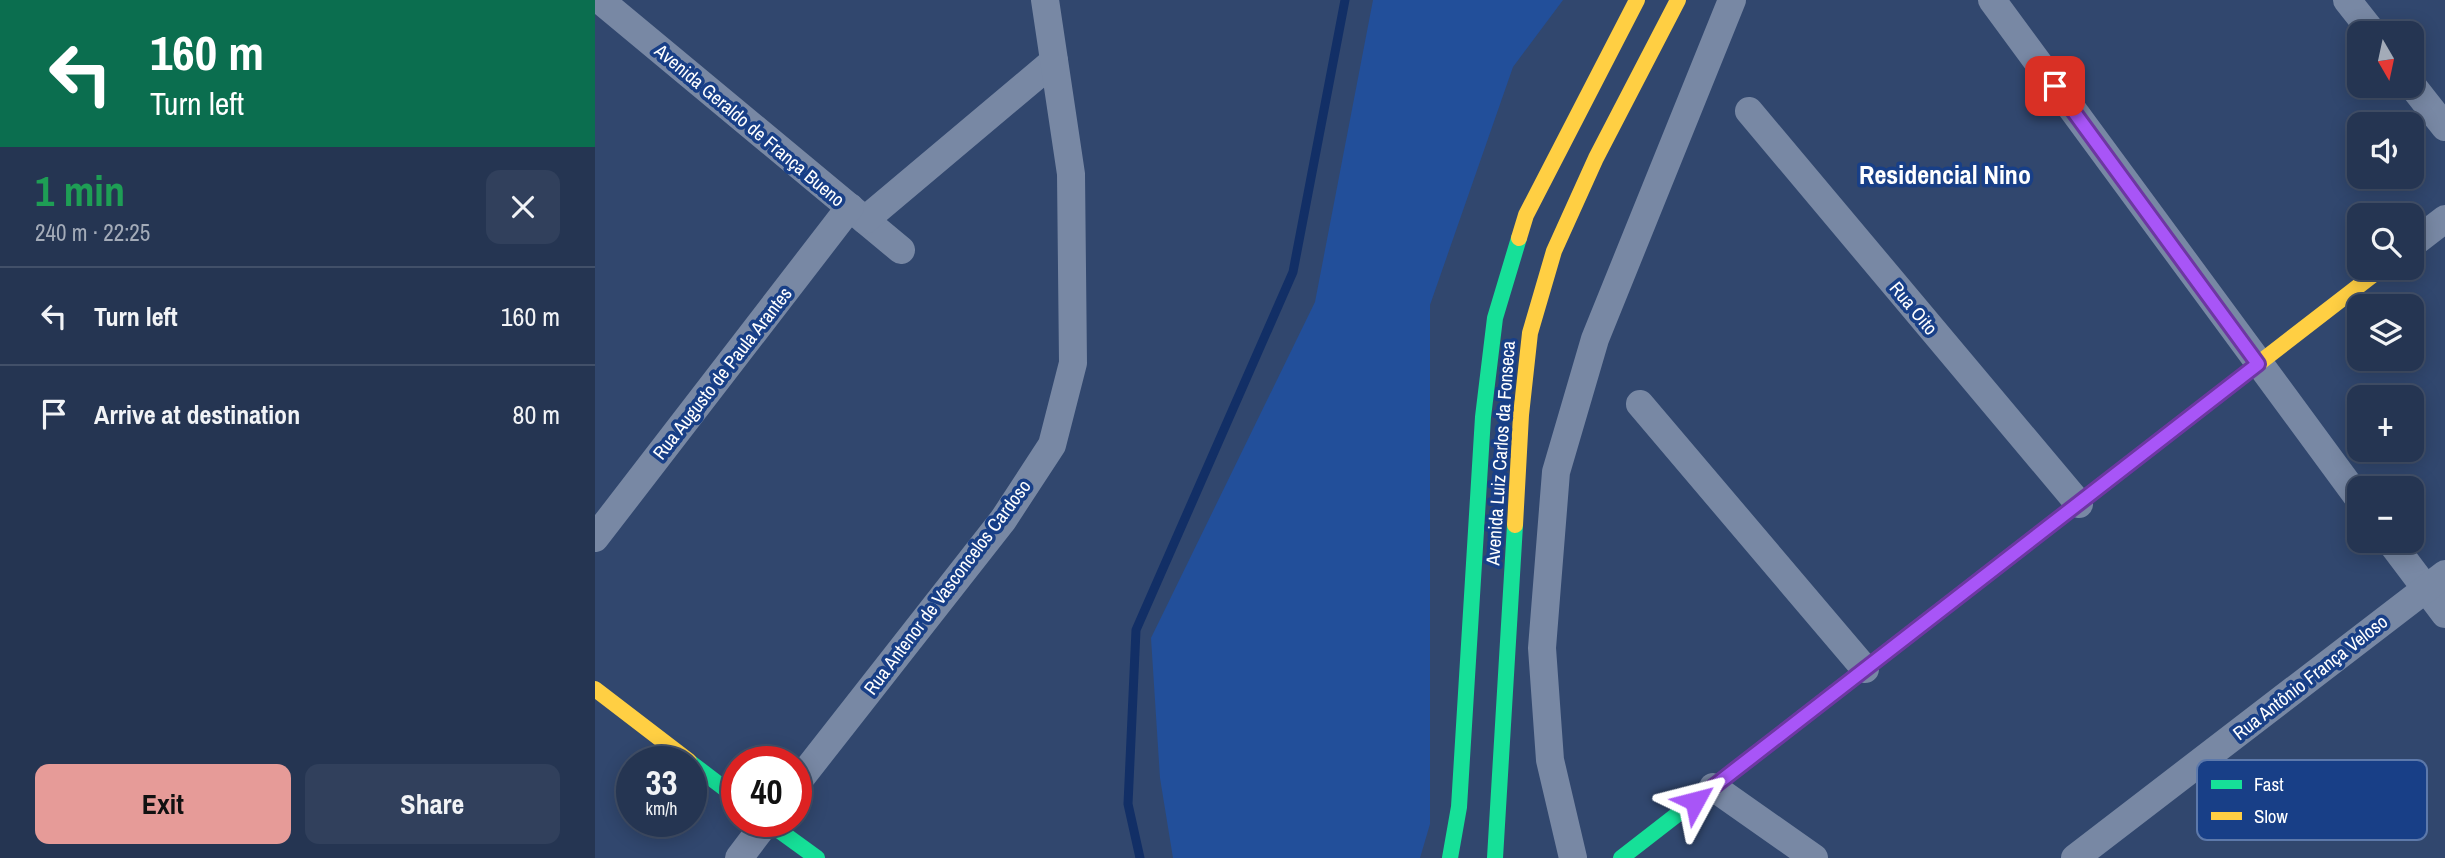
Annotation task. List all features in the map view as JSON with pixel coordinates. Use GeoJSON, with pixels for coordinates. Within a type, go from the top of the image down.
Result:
{"type":"FeatureCollection","features":[{"type":"Feature","properties":{"kind":"street","name":"Rua Antenor de Vasconcelos Cardoso"},"geometry":{"type":"LineString","coordinates":[[812,764],[1003,520],[1052,445],[1073,362],[1071,174],[1045,0]]}},
{"type":"Feature","properties":{"kind":"street","name":"Avenida Luiz Carlos da Fonseca"},"geometry":{"type":"LineString","coordinates":[[1450,858],[1459,807],[1483,417],[1495,318],[1526,215],[1637,0]]}},
{"type":"Feature","properties":{"kind":"street","name":"Avenida Luiz Carlos da Fonseca"},"geometry":{"type":"LineString","coordinates":[[1495,858],[1521,415],[1530,333],[1554,251],[1596,158],[1678,0]]}},
{"type":"Feature","properties":{"kind":"street"},"geometry":{"type":"LineString","coordinates":[[1573,858],[1550,761],[1542,648],[1556,472],[1595,339],[1732,0]]}},
{"type":"Feature","properties":{"kind":"street"},"geometry":{"type":"LineString","coordinates":[[1992,0],[2347,483]]}},
{"type":"Feature","properties":{"kind":"street"},"geometry":{"type":"LineString","coordinates":[[2347,0],[2364,21]]}},
{"type":"Feature","properties":{"kind":"street","name":"Avenida Geraldo de França Bueno"},"geometry":{"type":"LineString","coordinates":[[600,7],[901,250]]}},
{"type":"Feature","properties":{"kind":"street","name":"Rua Augusto de Paula Arantes"},"geometry":{"type":"LineString","coordinates":[[595,538],[857,214],[1054,61]]}},
{"type":"Feature","properties":{"kind":"street"},"geometry":{"type":"LineString","coordinates":[[2422,98],[2445,127]]}},
{"type":"Feature","properties":{"kind":"street","name":"Rua Oito"},"geometry":{"type":"LineString","coordinates":[[1749,111],[2079,504]]}},
{"type":"Feature","properties":{"kind":"street"},"geometry":{"type":"LineString","coordinates":[[2424,235],[2445,219]]}},
{"type":"Feature","properties":{"kind":"street"},"geometry":{"type":"LineString","coordinates":[[1621,858],[2366,280]]}},
{"type":"Feature","properties":{"kind":"street"},"geometry":{"type":"LineString","coordinates":[[1640,404],[1865,669]]}},
{"type":"Feature","properties":{"kind":"street"},"geometry":{"type":"LineString","coordinates":[[2404,553],[2435,581],[2445,614]]}},
{"type":"Feature","properties":{"kind":"street","name":"Rua Antônio França Veloso"},"geometry":{"type":"LineString","coordinates":[[2202,760],[2435,581]]}},
{"type":"Feature","properties":{"kind":"street"},"geometry":{"type":"LineString","coordinates":[[595,689],[669,746]]}},
{"type":"Feature","properties":{"kind":"street","name":"Rua Antônio França Veloso"},"geometry":{"type":"LineString","coordinates":[[2075,858],[2197,764]]}},
{"type":"Feature","properties":{"kind":"street"},"geometry":{"type":"LineString","coordinates":[[707,775],[721,786]]}},
{"type":"Feature","properties":{"kind":"street"},"geometry":{"type":"LineString","coordinates":[[1713,787],[1814,858]]}},
{"type":"Feature","properties":{"kind":"street"},"geometry":{"type":"LineString","coordinates":[[739,858],[755,837]]}},
{"type":"Feature","properties":{"kind":"street"},"geometry":{"type":"LineString","coordinates":[[789,837],[817,858]]}},
{"type":"Feature","properties":{"kind":"shaded area"},"geometry":{"type":"Polygon","coordinates":[[[1373,0],[1563,0],[1513,67],[1430,305],[1430,824],[1420,858],[1173,858],[1160,778],[1151,638],[1315,302],[1373,0]]]}},
{"type":"Feature","properties":{"kind":"waterway"},"geometry":{"type":"LineString","coordinates":[[1140,858],[1128,804],[1136,630],[1293,272],[1345,0]]}},
{"type":"Feature","properties":{"kind":"traffic: fast"},"geometry":{"type":"LineString","coordinates":[[1450,858],[1459,807],[1483,417],[1495,318],[1519,238]]}},
{"type":"Feature","properties":{"kind":"traffic: fast"},"geometry":{"type":"LineString","coordinates":[[1621,858],[2166,435]]}},
{"type":"Feature","properties":{"kind":"traffic: fast"},"geometry":{"type":"LineString","coordinates":[[1495,858],[1515,525]]}},
{"type":"Feature","properties":{"kind":"traffic: fast"},"geometry":{"type":"LineString","coordinates":[[707,775],[721,786]]}},
{"type":"Feature","properties":{"kind":"traffic: fast"},"geometry":{"type":"LineString","coordinates":[[788,837],[817,858]]}},
{"type":"Feature","properties":{"kind":"traffic: slow"},"geometry":{"type":"LineString","coordinates":[[1519,238],[1526,215],[1637,0]]}},
{"type":"Feature","properties":{"kind":"traffic: slow"},"geometry":{"type":"LineString","coordinates":[[1515,525],[1521,415],[1530,333],[1554,251],[1596,158],[1678,0]]}},
{"type":"Feature","properties":{"kind":"traffic: slow"},"geometry":{"type":"LineString","coordinates":[[2166,435],[2366,280]]}},
{"type":"Feature","properties":{"kind":"traffic: slow"},"geometry":{"type":"LineString","coordinates":[[595,689],[669,746]]}},
{"type":"Feature","properties":{"kind":"district","name":"Residencial Nino"},"geometry":{"type":"Point","coordinates":[1945,174]}},
{"type":"Feature","properties":{"kind":"route"},"geometry":{"type":"LineString","coordinates":[[1695,801],[2258,364],[2055,86]]}}]}
